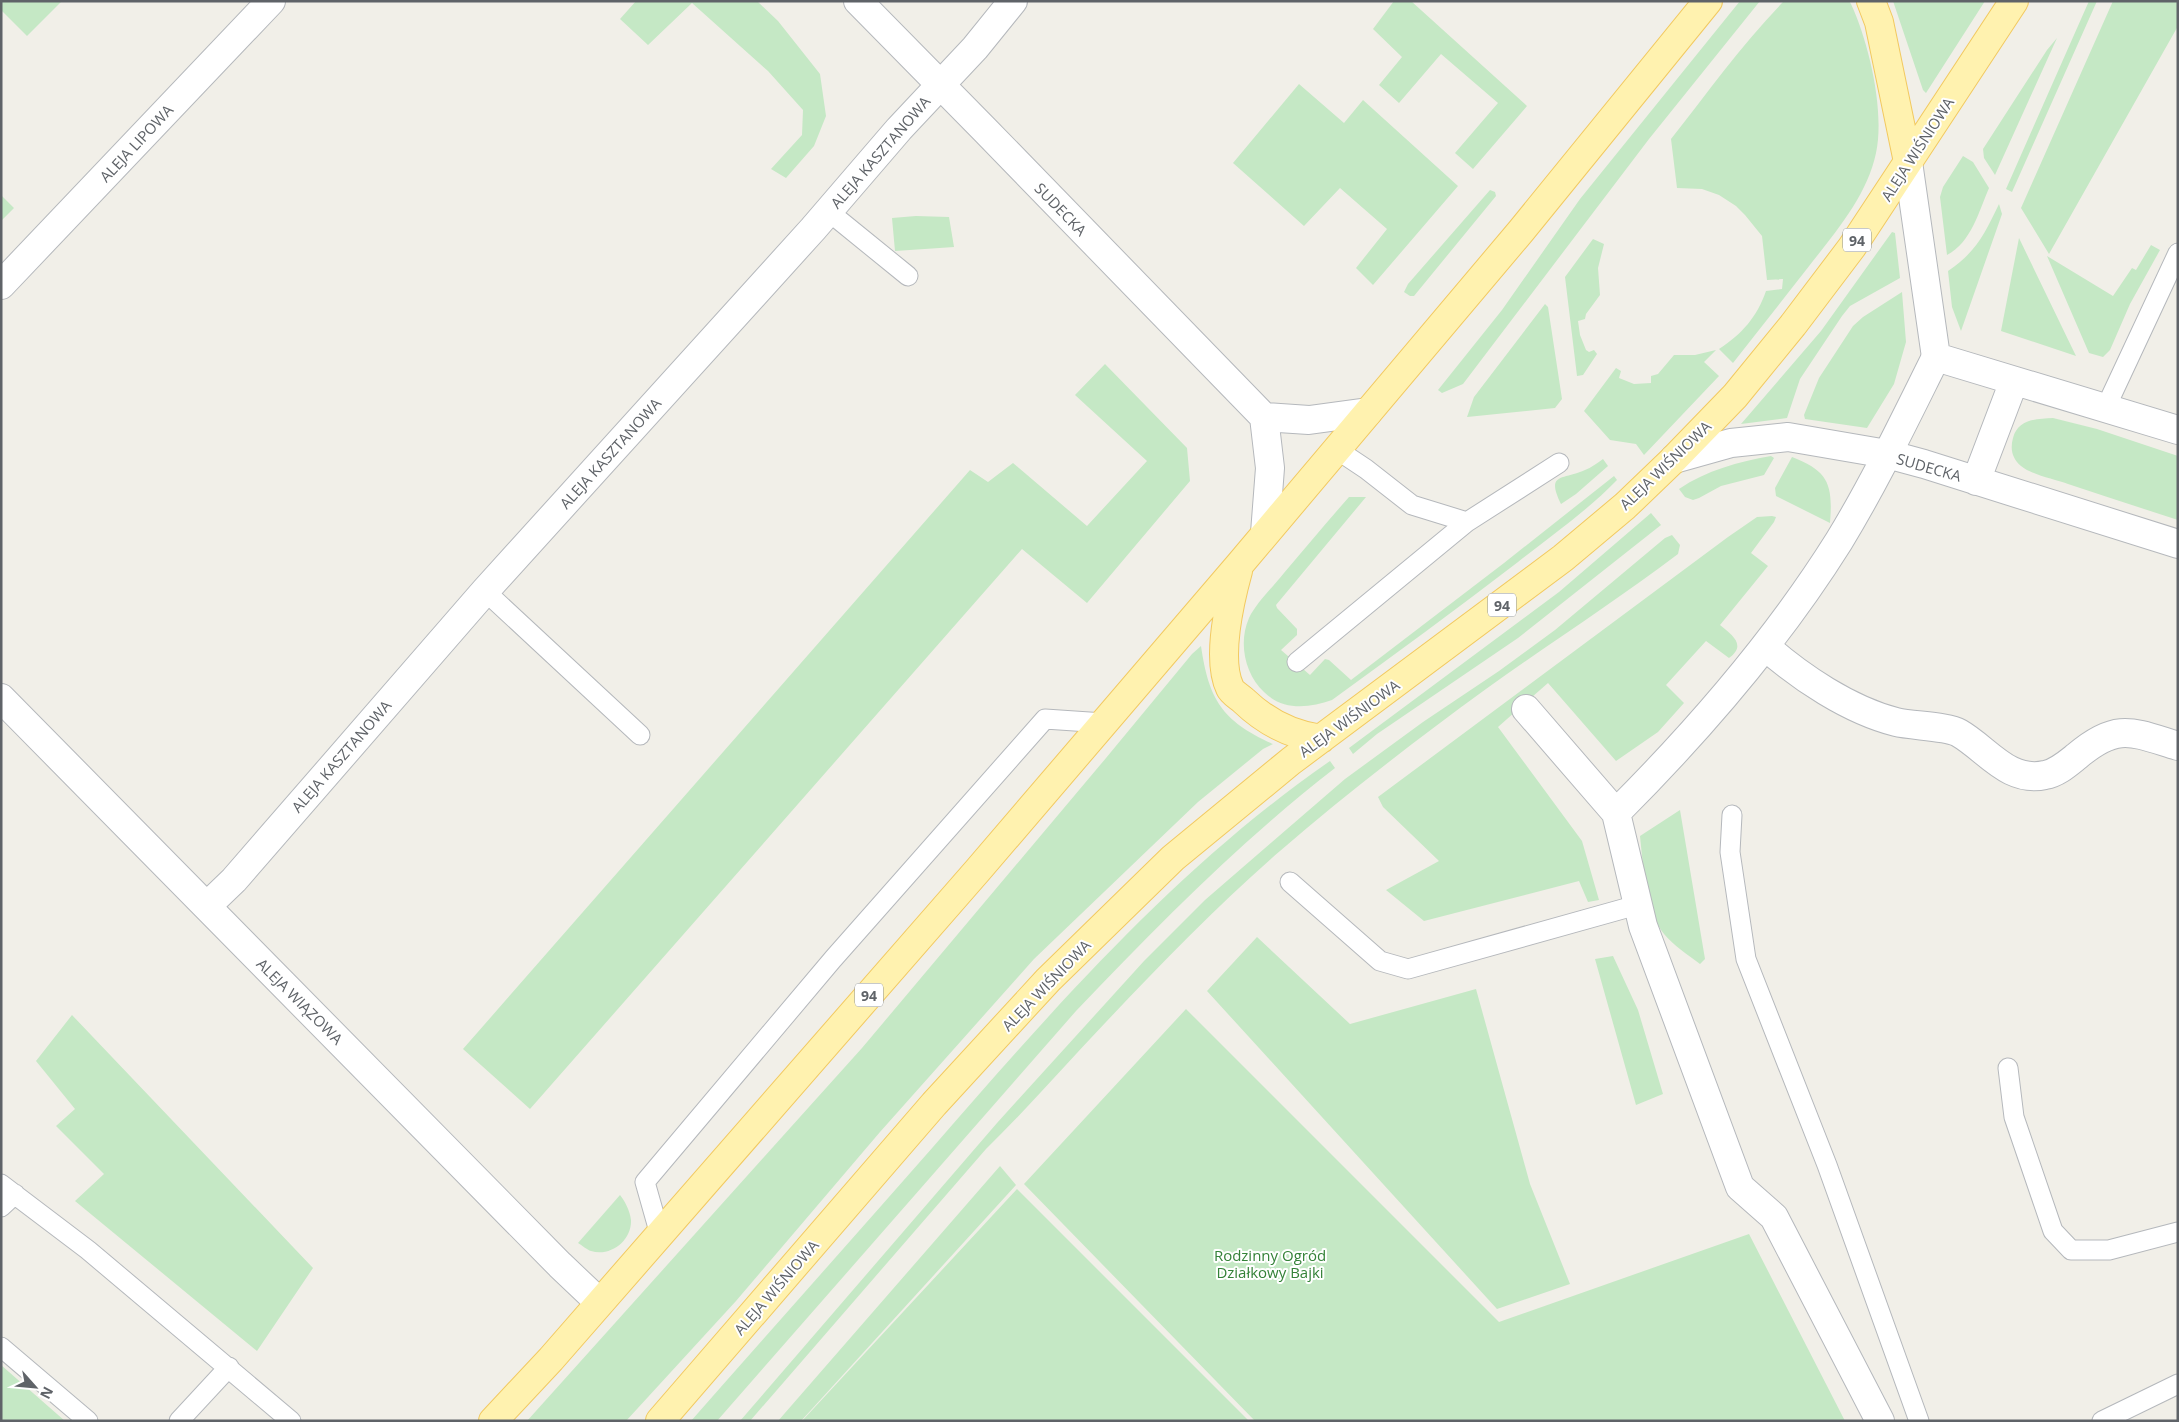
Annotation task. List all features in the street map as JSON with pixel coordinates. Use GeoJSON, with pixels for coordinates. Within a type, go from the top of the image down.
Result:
{"type":"FeatureCollection","features":[{"type":"Feature","properties":{"kind":"main road","name":"94"},"geometry":{"type":"LineString","coordinates":[[493,1421],[551,1360],[660,1235],[1240,564],[1521,231],[1708,1]]}},
{"type":"Feature","properties":{"kind":"main road"},"geometry":{"type":"LineString","coordinates":[[1871,1],[1879,22],[1908,162]]}},
{"type":"Feature","properties":{"kind":"main road","name":"ALEJA WIŚNIOWA"},"geometry":{"type":"LineString","coordinates":[[660,1421],[931,1108],[1048,980],[1173,858],[1249,794],[1321,738],[1563,558],[1625,506],[1674,459],[1734,396],[1793,325],[1852,247],[2014,1]]}},
{"type":"Feature","properties":{"kind":"main road"},"geometry":{"type":"LineString","coordinates":[[1240,564],[1227,612],[1224,662],[1230,688],[1254,712],[1282,728],[1294,734],[1321,738]]}},
{"type":"Feature","properties":{"kind":"street","name":"ALEJA LIPOWA"},"geometry":{"type":"LineString","coordinates":[[1,285],[271,1]]}},
{"type":"Feature","properties":{"kind":"street","name":"SUDECKA"},"geometry":{"type":"LineString","coordinates":[[858,1],[1264,417]]}},
{"type":"Feature","properties":{"kind":"street","name":"ALEJA KASZTANOWA"},"geometry":{"type":"LineString","coordinates":[[207,906],[234,880],[485,591],[974,48],[1013,1]]}},
{"type":"Feature","properties":{"kind":"street"},"geometry":{"type":"LineString","coordinates":[[1616,812],[1651,778],[1765,646],[1839,541],[1887,454],[1936,357],[1908,162]]}},
{"type":"Feature","properties":{"kind":"street"},"geometry":{"type":"LineString","coordinates":[[1936,357],[2178,430]]}},
{"type":"Feature","properties":{"kind":"street"},"geometry":{"type":"LineString","coordinates":[[1976,481],[2014,381]]}},
{"type":"Feature","properties":{"kind":"street"},"geometry":{"type":"LineString","coordinates":[[1265,533],[1270,468],[1264,417],[1309,420],[1368,412]]}},
{"type":"Feature","properties":{"kind":"street","name":"SUDECKA"},"geometry":{"type":"LineString","coordinates":[[1674,459],[1731,442],[1788,437],[1887,454],[2178,544]]}},
{"type":"Feature","properties":{"kind":"street"},"geometry":{"type":"LineString","coordinates":[[1765,646],[1800,675],[1860,708],[1895,722],[1958,732],[2010,771],[2028,776],[2045,776],[2061,768],[2092,743],[2109,734],[2132,732],[2178,746]]}},
{"type":"Feature","properties":{"kind":"street","name":"ALEJA WIĄZOWA"},"geometry":{"type":"LineString","coordinates":[[1,698],[560,1265],[600,1302]]}},
{"type":"Feature","properties":{"kind":"street"},"geometry":{"type":"LineString","coordinates":[[1526,709],[1616,812],[1643,926],[1690,1057],[1740,1187],[1774,1217],[1880,1421]]}},
{"type":"Feature","properties":{"kind":"lane"},"geometry":{"type":"LineString","coordinates":[[828,211],[908,276]]}},
{"type":"Feature","properties":{"kind":"lane"},"geometry":{"type":"LineString","coordinates":[[2106,407],[2178,253]]}},
{"type":"Feature","properties":{"kind":"lane"},"geometry":{"type":"LineString","coordinates":[[1336,449],[1366,469],[1412,505],[1467,522]]}},
{"type":"Feature","properties":{"kind":"lane"},"geometry":{"type":"LineString","coordinates":[[1297,662],[1467,522],[1558,463]]}},
{"type":"Feature","properties":{"kind":"lane"},"geometry":{"type":"LineString","coordinates":[[485,591],[640,735]]}},
{"type":"Feature","properties":{"kind":"lane"},"geometry":{"type":"LineString","coordinates":[[660,1235],[645,1182],[833,959],[1045,719],[1104,722]]}},
{"type":"Feature","properties":{"kind":"lane"},"geometry":{"type":"LineString","coordinates":[[1732,815],[1730,852],[1746,959],[1827,1165],[1919,1421]]}},
{"type":"Feature","properties":{"kind":"lane"},"geometry":{"type":"LineString","coordinates":[[1290,882],[1380,961],[1408,969],[1638,904]]}},
{"type":"Feature","properties":{"kind":"lane"},"geometry":{"type":"LineString","coordinates":[[2008,1068],[2014,1117],[2054,1230],[2070,1250],[2109,1250],[2178,1232]]}},
{"type":"Feature","properties":{"kind":"lane"},"geometry":{"type":"LineString","coordinates":[[6,1195],[88,1250],[291,1421]]}},
{"type":"Feature","properties":{"kind":"lane"},"geometry":{"type":"LineString","coordinates":[[1,1347],[88,1421]]}},
{"type":"Feature","properties":{"kind":"lane"},"geometry":{"type":"LineString","coordinates":[[179,1421],[228,1367]]}},
{"type":"Feature","properties":{"kind":"lane"},"geometry":{"type":"LineString","coordinates":[[2102,1421],[2178,1384]]}},
{"type":"Feature","properties":{"kind":"green space"},"geometry":{"type":"Polygon","coordinates":[[[1,1],[62,1],[27,36],[1,10],[1,1]]]}},
{"type":"Feature","properties":{"kind":"green space"},"geometry":{"type":"Polygon","coordinates":[[[636,1],[757,1],[778,21],[820,74],[826,116],[814,146],[786,178],[771,169],[802,135],[803,110],[768,71],[692,3],[648,45],[620,19],[636,1]]]}},
{"type":"Feature","properties":{"kind":"green space"},"geometry":{"type":"Polygon","coordinates":[[[1394,1],[1411,1],[1527,106],[1473,169],[1455,153],[1498,103],[1441,54],[1399,103],[1379,85],[1402,57],[1373,29],[1394,1]]]}},
{"type":"Feature","properties":{"kind":"green space"},"geometry":{"type":"Polygon","coordinates":[[[1740,1],[1760,1],[1649,139],[1463,384],[1442,393],[1438,390],[1502,310],[1580,199],[1740,1]]]}},
{"type":"Feature","properties":{"kind":"green space"},"geometry":{"type":"Polygon","coordinates":[[[1784,1],[1849,1],[1851,4],[1864,38],[1874,77],[1878,117],[1876,153],[1865,185],[1848,215],[1733,363],[1719,349],[1748,324],[1758,309],[1766,291],[1782,289],[1783,279],[1767,280],[1762,236],[1736,206],[1719,195],[1702,189],[1677,188],[1671,139],[1740,51],[1784,1]]]}},
{"type":"Feature","properties":{"kind":"green space"},"geometry":{"type":"Polygon","coordinates":[[[1893,1],[1985,1],[1926,93],[1923,90],[1893,1]]]}},
{"type":"Feature","properties":{"kind":"green space"},"geometry":{"type":"Polygon","coordinates":[[[2089,1],[2097,1],[2012,192],[2006,189],[2089,1]]]}},
{"type":"Feature","properties":{"kind":"green space"},"geometry":{"type":"Polygon","coordinates":[[[2113,1],[2178,1],[2178,26],[2049,254],[2021,208],[2113,1]]]}},
{"type":"Feature","properties":{"kind":"green space"},"geometry":{"type":"Polygon","coordinates":[[[2057,38],[1995,175],[1984,158],[1983,149],[2047,50],[2057,38]]]}},
{"type":"Feature","properties":{"kind":"green space"},"geometry":{"type":"Polygon","coordinates":[[[1299,84],[1344,123],[1363,100],[1458,186],[1373,285],[1356,268],[1387,229],[1340,188],[1304,226],[1233,163],[1299,84]]]}},
{"type":"Feature","properties":{"kind":"green space"},"geometry":{"type":"Polygon","coordinates":[[[1963,156],[1973,162],[1989,188],[1968,235],[1955,250],[1947,255],[1940,197],[1943,187],[1963,156]]]}},
{"type":"Feature","properties":{"kind":"green space"},"geometry":{"type":"Polygon","coordinates":[[[1490,190],[1495,192],[1496,196],[1414,296],[1404,292],[1408,284],[1490,190]]]}},
{"type":"Feature","properties":{"kind":"green space"},"geometry":{"type":"Polygon","coordinates":[[[1,195],[14,208],[1,221],[1,195]]]}},
{"type":"Feature","properties":{"kind":"green space"},"geometry":{"type":"Polygon","coordinates":[[[1999,204],[2002,214],[1961,331],[1952,307],[1948,271],[1958,264],[1979,242],[1999,204]]]}},
{"type":"Feature","properties":{"kind":"green space"},"geometry":{"type":"Polygon","coordinates":[[[916,216],[949,217],[954,247],[895,251],[892,218],[916,216]]]}},
{"type":"Feature","properties":{"kind":"green space"},"geometry":{"type":"Polygon","coordinates":[[[1892,232],[1895,233],[1900,278],[1850,306],[1800,379],[1787,418],[1741,424],[1821,331],[1892,232]]]}},
{"type":"Feature","properties":{"kind":"green space"},"geometry":{"type":"Polygon","coordinates":[[[2019,238],[2076,356],[2001,331],[2019,238]]]}},
{"type":"Feature","properties":{"kind":"green space"},"geometry":{"type":"Polygon","coordinates":[[[1593,239],[1604,244],[1598,268],[1600,295],[1586,314],[1585,319],[1578,321],[1580,335],[1586,350],[1589,352],[1594,350],[1597,354],[1583,375],[1577,376],[1565,277],[1593,239]]]}},
{"type":"Feature","properties":{"kind":"green space"},"geometry":{"type":"Polygon","coordinates":[[[2151,245],[2160,250],[2130,304],[2110,350],[2103,357],[2089,353],[2047,256],[2113,296],[2132,268],[2136,270],[2151,245]]]}},
{"type":"Feature","properties":{"kind":"green space"},"geometry":{"type":"Polygon","coordinates":[[[1902,292],[1906,342],[1894,384],[1867,428],[1805,419],[1804,415],[1819,378],[1853,326],[1863,317],[1902,292]]]}},
{"type":"Feature","properties":{"kind":"green space"},"geometry":{"type":"Polygon","coordinates":[[[1545,304],[1548,307],[1562,399],[1555,408],[1467,417],[1474,397],[1545,304]]]}},
{"type":"Feature","properties":{"kind":"green space"},"geometry":{"type":"Polygon","coordinates":[[[1716,350],[1704,362],[1719,376],[1644,455],[1636,444],[1610,440],[1584,411],[1616,368],[1621,371],[1619,378],[1634,384],[1651,383],[1651,376],[1658,374],[1674,355],[1695,355],[1716,350]]]}},
{"type":"Feature","properties":{"kind":"green space"},"geometry":{"type":"Polygon","coordinates":[[[1105,364],[1187,448],[1190,481],[1087,603],[1022,549],[530,1109],[463,1049],[970,470],[988,482],[1013,463],[1087,526],[1147,461],[1075,395],[1105,364]]]}},
{"type":"Feature","properties":{"kind":"green space"},"geometry":{"type":"Polygon","coordinates":[[[2053,418],[2097,429],[2178,456],[2178,520],[2037,474],[2021,466],[2014,457],[2012,450],[2015,432],[2028,421],[2053,418]]]}},
{"type":"Feature","properties":{"kind":"green space"},"geometry":{"type":"Polygon","coordinates":[[[1771,456],[1774,458],[1764,475],[1721,486],[1693,500],[1685,497],[1679,489],[1690,482],[1723,468],[1771,456]]]}},
{"type":"Feature","properties":{"kind":"green space"},"geometry":{"type":"Polygon","coordinates":[[[1792,457],[1814,468],[1826,481],[1831,499],[1830,523],[1776,496],[1775,488],[1792,457]]]}},
{"type":"Feature","properties":{"kind":"green space"},"geometry":{"type":"Polygon","coordinates":[[[1603,459],[1608,466],[1576,494],[1561,504],[1555,487],[1556,482],[1559,479],[1592,467],[1603,459]]]}},
{"type":"Feature","properties":{"kind":"green space"},"geometry":{"type":"Polygon","coordinates":[[[1614,476],[1617,480],[1569,523],[1332,700],[1314,705],[1288,705],[1271,698],[1257,685],[1245,658],[1244,638],[1249,618],[1265,595],[1349,497],[1366,497],[1276,605],[1297,629],[1297,635],[1281,650],[1310,675],[1325,659],[1329,660],[1351,680],[1614,476]]]}},
{"type":"Feature","properties":{"kind":"green space"},"geometry":{"type":"Polygon","coordinates":[[[1651,513],[1661,525],[1518,638],[1377,734],[1353,754],[1349,748],[1559,592],[1651,513]]]}},
{"type":"Feature","properties":{"kind":"green space"},"geometry":{"type":"Polygon","coordinates":[[[1757,517],[1776,517],[1774,522],[1751,553],[1768,566],[1720,625],[1736,640],[1737,649],[1729,658],[1706,641],[1666,685],[1684,703],[1658,732],[1616,761],[1548,683],[1498,727],[1582,841],[1599,900],[1588,902],[1579,881],[1424,921],[1386,890],[1439,861],[1383,807],[1378,797],[1728,537],[1757,517]]]}},
{"type":"Feature","properties":{"kind":"green space"},"geometry":{"type":"Polygon","coordinates":[[[1672,535],[1680,545],[1678,554],[1486,689],[1407,748],[1305,830],[1235,892],[1148,978],[986,1149],[750,1421],[740,1421],[997,1123],[1144,961],[1205,900],[1345,779],[1555,630],[1665,538],[1672,535]]]}},
{"type":"Feature","properties":{"kind":"green space"},"geometry":{"type":"Polygon","coordinates":[[[1201,646],[1208,681],[1221,707],[1241,727],[1273,744],[1263,749],[1198,802],[1034,959],[880,1132],[736,1301],[626,1421],[527,1421],[862,1048],[1192,654],[1201,646]]]}},
{"type":"Feature","properties":{"kind":"green space"},"geometry":{"type":"Polygon","coordinates":[[[1330,761],[1335,768],[1300,796],[1201,884],[1076,1011],[717,1421],[691,1421],[1025,1043],[1120,941],[1221,846],[1274,802],[1330,761]]]}},
{"type":"Feature","properties":{"kind":"green space"},"geometry":{"type":"Polygon","coordinates":[[[1680,810],[1705,959],[1700,964],[1664,934],[1649,901],[1644,874],[1640,836],[1680,810]]]}},
{"type":"Feature","properties":{"kind":"green space"},"geometry":{"type":"Polygon","coordinates":[[[1257,937],[1350,1024],[1476,989],[1530,1184],[1570,1284],[1497,1309],[1207,991],[1257,937]]]}},
{"type":"Feature","properties":{"kind":"green space"},"geometry":{"type":"Polygon","coordinates":[[[1613,956],[1638,1010],[1663,1094],[1636,1105],[1595,959],[1613,956]]]}},
{"type":"Feature","properties":{"kind":"green space","name":"Rodzinny Ogród Działkowy Bajki"},"geometry":{"type":"Polygon","coordinates":[[[1186,1009],[1499,1322],[1749,1234],[1845,1421],[1255,1421],[1024,1184],[1186,1009]]]}},
{"type":"Feature","properties":{"kind":"green space"},"geometry":{"type":"Polygon","coordinates":[[[72,1015],[313,1268],[257,1351],[75,1201],[104,1174],[56,1126],[75,1109],[36,1061],[72,1015]]]}},
{"type":"Feature","properties":{"kind":"green space"},"geometry":{"type":"Polygon","coordinates":[[[1000,1166],[1016,1185],[801,1421],[778,1421],[1000,1166]]]}},
{"type":"Feature","properties":{"kind":"green space"},"geometry":{"type":"Polygon","coordinates":[[[1017,1189],[1249,1421],[802,1421],[1017,1189]]]}},
{"type":"Feature","properties":{"kind":"green space"},"geometry":{"type":"Polygon","coordinates":[[[620,1195],[627,1206],[631,1220],[628,1234],[624,1240],[606,1252],[589,1250],[578,1243],[620,1195]]]}},
{"type":"Feature","properties":{"kind":"green space"},"geometry":{"type":"Polygon","coordinates":[[[1,1365],[65,1421],[1,1421],[1,1365]]]}}]}
